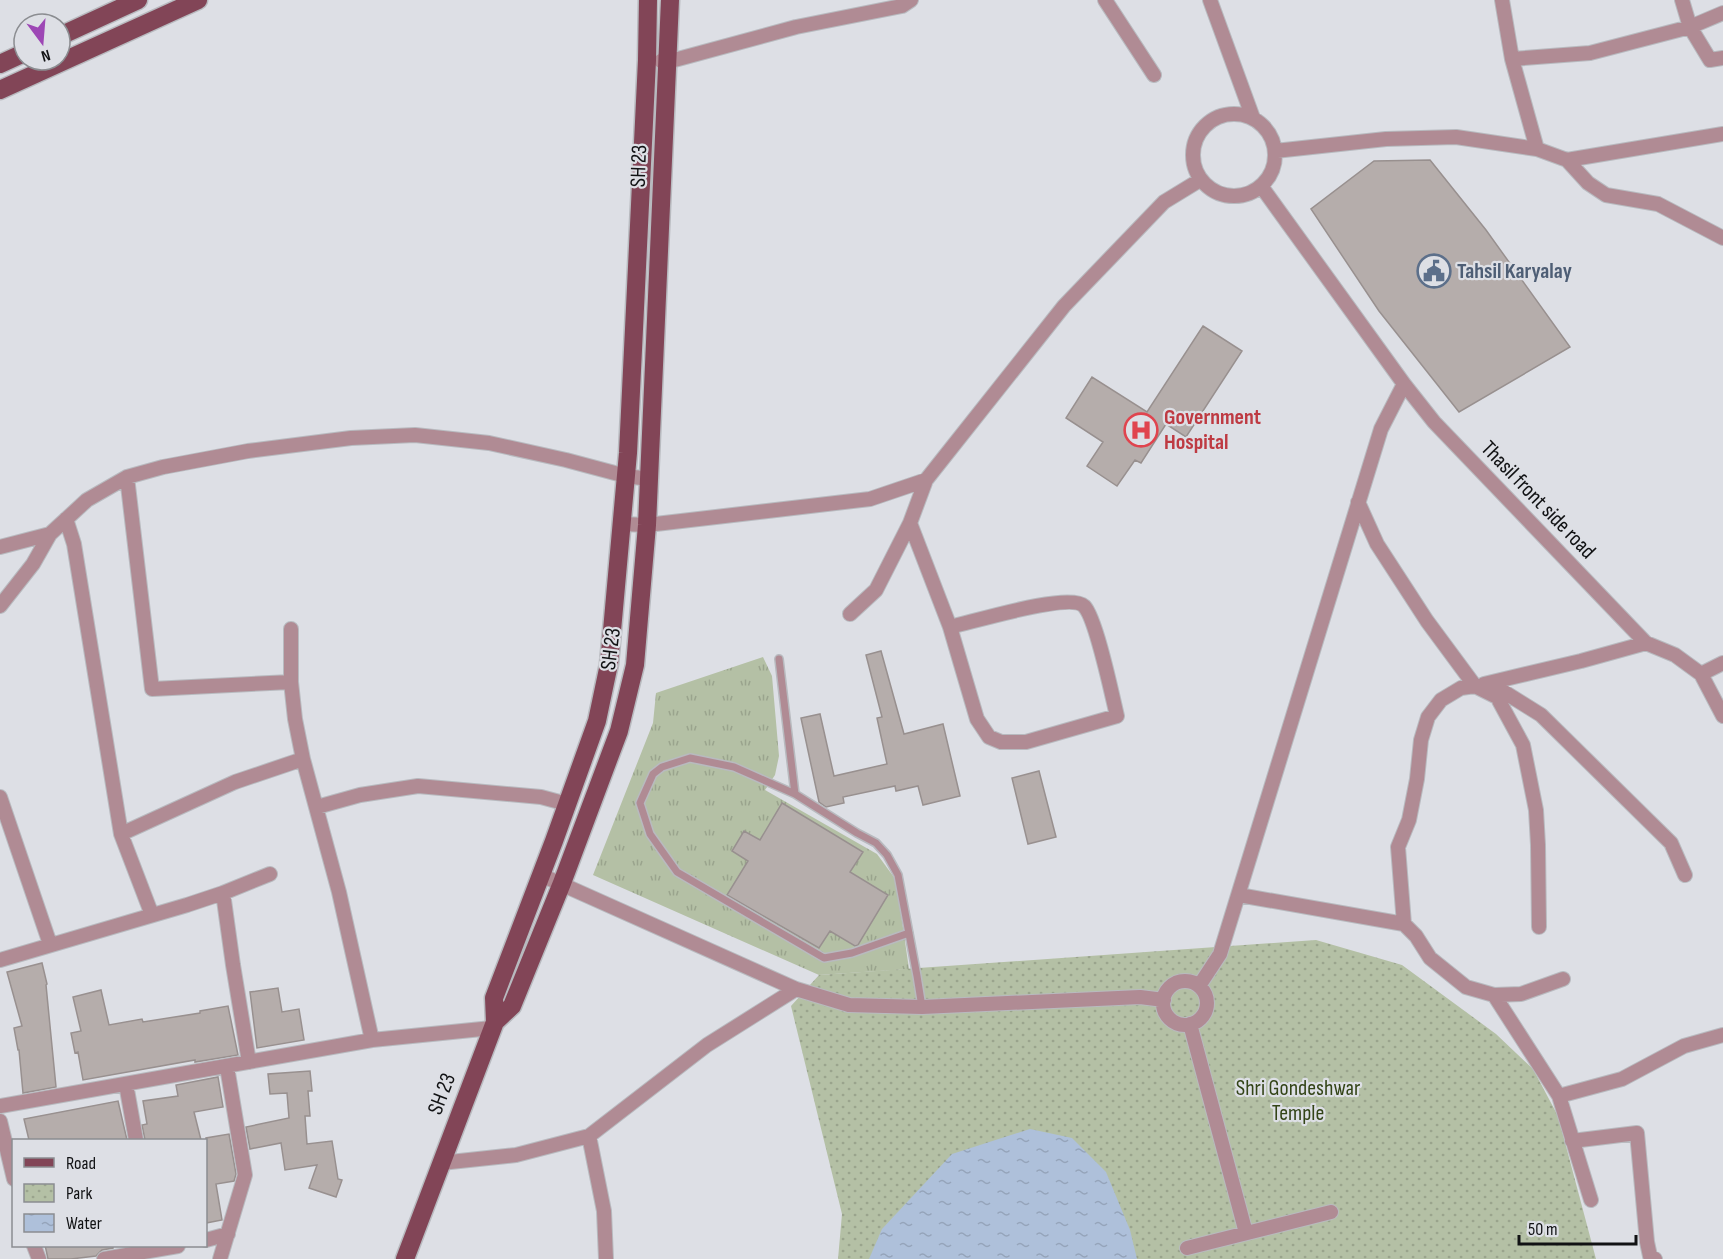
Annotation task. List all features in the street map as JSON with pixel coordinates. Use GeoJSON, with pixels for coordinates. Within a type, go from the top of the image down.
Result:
{"type":"FeatureCollection","features":[{"type":"Feature","properties":{"kind":"main road"},"geometry":{"type":"LineString","coordinates":[[72,30],[138,0]]}},
{"type":"Feature","properties":{"kind":"main road"},"geometry":{"type":"LineString","coordinates":[[0,90],[198,0]]}},
{"type":"Feature","properties":{"kind":"main road"},"geometry":{"type":"LineString","coordinates":[[494,1025],[494,998],[597,721],[609,664],[626,476],[637,292],[648,0]]}},
{"type":"Feature","properties":{"kind":"main road","name":"SH 23"},"geometry":{"type":"LineString","coordinates":[[405,1259],[494,1025],[512,1006],[562,883],[619,730],[635,665],[647,525],[670,0]]}},
{"type":"Feature","properties":{"kind":"main road"},"geometry":{"type":"LineString","coordinates":[[637,292],[657,294]]}},
{"type":"Feature","properties":{"kind":"main road"},"geometry":{"type":"LineString","coordinates":[[582,764],[604,773]]}},
{"type":"Feature","properties":{"kind":"main road"},"geometry":{"type":"LineString","coordinates":[[509,957],[528,966]]}},
{"type":"Feature","properties":{"kind":"street"},"geometry":{"type":"LineString","coordinates":[[647,60],[667,62],[796,27],[902,6],[911,0]]}},
{"type":"Feature","properties":{"kind":"street"},"geometry":{"type":"LineString","coordinates":[[1105,0],[1154,75]]}},
{"type":"Feature","properties":{"kind":"street"},"geometry":{"type":"LineString","coordinates":[[1210,0],[1252,118]]}},
{"type":"Feature","properties":{"kind":"street"},"geometry":{"type":"LineString","coordinates":[[1502,0],[1512,59],[1537,149]]}},
{"type":"Feature","properties":{"kind":"street"},"geometry":{"type":"LineString","coordinates":[[1682,0],[1690,27],[1710,60],[1723,58]]}},
{"type":"Feature","properties":{"kind":"street"},"geometry":{"type":"LineString","coordinates":[[1512,59],[1590,53],[1690,27],[1723,13]]}},
{"type":"Feature","properties":{"kind":"street"},"geometry":{"type":"LineString","coordinates":[[1239,114],[1252,118],[1264,127],[1272,138],[1275,151],[1274,164],[1269,176],[1261,186],[1250,193],[1237,196],[1223,195],[1200,180],[1194,168],[1192,154],[1195,141],[1202,129],[1212,120],[1226,115],[1239,114]]}},
{"type":"Feature","properties":{"kind":"street"},"geometry":{"type":"LineString","coordinates":[[1566,160],[1723,134]]}},
{"type":"Feature","properties":{"kind":"street"},"geometry":{"type":"LineString","coordinates":[[1275,151],[1386,138],[1456,137],[1537,149],[1566,160],[1588,183],[1606,195],[1658,204],[1723,238]]}},
{"type":"Feature","properties":{"kind":"street"},"geometry":{"type":"LineString","coordinates":[[850,614],[876,590],[910,523],[926,480],[1064,306],[1164,202],[1200,180]]}},
{"type":"Feature","properties":{"kind":"street","name":"Thasil front side road"},"geometry":{"type":"LineString","coordinates":[[1261,186],[1434,422],[1646,643]]}},
{"type":"Feature","properties":{"kind":"street"},"geometry":{"type":"LineString","coordinates":[[1199,986],[1221,954],[1381,429],[1404,384]]}},
{"type":"Feature","properties":{"kind":"street"},"geometry":{"type":"LineString","coordinates":[[0,606],[33,564],[50,534],[87,500],[127,477],[163,467],[248,451],[351,438],[415,435],[489,443],[626,476],[649,479]]}},
{"type":"Feature","properties":{"kind":"street"},"geometry":{"type":"LineString","coordinates":[[127,477],[152,689],[291,682]]}},
{"type":"Feature","properties":{"kind":"street"},"geometry":{"type":"LineString","coordinates":[[622,524],[647,525],[870,499],[926,480]]}},
{"type":"Feature","properties":{"kind":"street"},"geometry":{"type":"LineString","coordinates":[[1358,502],[1377,544],[1427,621],[1475,686],[1497,697],[1523,745],[1537,821],[1539,927]]}},
{"type":"Feature","properties":{"kind":"street"},"geometry":{"type":"LineString","coordinates":[[66,519],[74,544],[121,834],[152,915]]}},
{"type":"Feature","properties":{"kind":"street"},"geometry":{"type":"LineString","coordinates":[[910,523],[950,627],[977,719],[989,737],[1001,742],[1026,742],[1118,716],[1094,624],[1084,606],[1075,601],[1052,602],[950,627]]}},
{"type":"Feature","properties":{"kind":"street"},"geometry":{"type":"LineString","coordinates":[[0,548],[50,534]]}},
{"type":"Feature","properties":{"kind":"street"},"geometry":{"type":"LineString","coordinates":[[291,628],[291,682],[303,759],[339,892],[372,1040]]}},
{"type":"Feature","properties":{"kind":"street"},"geometry":{"type":"LineString","coordinates":[[1404,924],[1398,847],[1408,820],[1417,779],[1421,740],[1428,717],[1441,700],[1461,688],[1581,662],[1646,643],[1674,655],[1701,674],[1723,716]]}},
{"type":"Feature","properties":{"kind":"street"},"geometry":{"type":"LineString","coordinates":[[1701,674],[1723,663]]}},
{"type":"Feature","properties":{"kind":"street"},"geometry":{"type":"LineString","coordinates":[[1475,686],[1501,690],[1541,715],[1671,843],[1685,875]]}},
{"type":"Feature","properties":{"kind":"street"},"geometry":{"type":"LineString","coordinates":[[121,834],[235,782],[303,759]]}},
{"type":"Feature","properties":{"kind":"street"},"geometry":{"type":"LineString","coordinates":[[316,807],[360,795],[418,786],[541,797],[567,804]]}},
{"type":"Feature","properties":{"kind":"street"},"geometry":{"type":"LineString","coordinates":[[0,797],[50,944]]}},
{"type":"Feature","properties":{"kind":"street"},"geometry":{"type":"LineString","coordinates":[[0,960],[152,915],[270,874]]}},
{"type":"Feature","properties":{"kind":"street"},"geometry":{"type":"LineString","coordinates":[[541,875],[796,989],[849,1005],[922,1007],[1140,997],[1164,1000]]}},
{"type":"Feature","properties":{"kind":"street"},"geometry":{"type":"LineString","coordinates":[[223,892],[249,1062]]}},
{"type":"Feature","properties":{"kind":"street"},"geometry":{"type":"LineString","coordinates":[[1239,895],[1404,924],[1416,936],[1430,958],[1466,987],[1494,995],[1521,994],[1563,979]]}},
{"type":"Feature","properties":{"kind":"street"},"geometry":{"type":"LineString","coordinates":[[1187,981],[1199,986],[1204,992],[1207,1005],[1201,1018],[1190,1024],[1175,1022],[1169,1018],[1165,1011],[1164,1000],[1168,990],[1180,982],[1187,981]]}},
{"type":"Feature","properties":{"kind":"street"},"geometry":{"type":"LineString","coordinates":[[441,1163],[516,1155],[589,1136],[707,1044],[796,989]]}},
{"type":"Feature","properties":{"kind":"street"},"geometry":{"type":"LineString","coordinates":[[1494,995],[1559,1096],[1591,1200]]}},
{"type":"Feature","properties":{"kind":"street"},"geometry":{"type":"LineString","coordinates":[[1190,1024],[1246,1233]]}},
{"type":"Feature","properties":{"kind":"street"},"geometry":{"type":"LineString","coordinates":[[0,1106],[372,1040],[494,1025]]}},
{"type":"Feature","properties":{"kind":"street"},"geometry":{"type":"LineString","coordinates":[[1559,1096],[1622,1079],[1684,1046],[1723,1035]]}},
{"type":"Feature","properties":{"kind":"street"},"geometry":{"type":"LineString","coordinates":[[220,1259],[245,1175],[227,1067]]}},
{"type":"Feature","properties":{"kind":"street"},"geometry":{"type":"LineString","coordinates":[[126,1084],[136,1139]]}},
{"type":"Feature","properties":{"kind":"street"},"geometry":{"type":"LineString","coordinates":[[0,1121],[12,1175]]}},
{"type":"Feature","properties":{"kind":"street"},"geometry":{"type":"LineString","coordinates":[[1572,1141],[1637,1133],[1647,1242],[1650,1256],[1655,1259]]}},
{"type":"Feature","properties":{"kind":"street"},"geometry":{"type":"LineString","coordinates":[[589,1136],[604,1211],[606,1259]]}},
{"type":"Feature","properties":{"kind":"street"},"geometry":{"type":"LineString","coordinates":[[1187,1248],[1331,1212]]}},
{"type":"Feature","properties":{"kind":"street"},"geometry":{"type":"LineString","coordinates":[[207,1240],[228,1234]]}},
{"type":"Feature","properties":{"kind":"street"},"geometry":{"type":"LineString","coordinates":[[104,1259],[167,1247]]}},
{"type":"Feature","properties":{"kind":"lane"},"geometry":{"type":"LineString","coordinates":[[779,659],[795,794]]}},
{"type":"Feature","properties":{"kind":"lane"},"geometry":{"type":"LineString","coordinates":[[909,933],[852,953],[824,958],[677,872],[650,834],[640,803],[653,774],[662,767],[690,758],[734,766],[795,794],[876,843],[887,855],[898,875],[909,933],[922,1007]]}},
{"type":"Feature","properties":{"kind":"green space"},"geometry":{"type":"Polygon","coordinates":[[[763,657],[772,676],[779,756],[775,775],[765,790],[877,854],[896,880],[909,969],[819,975],[593,875],[653,723],[656,693],[763,657]]]}},
{"type":"Feature","properties":{"kind":"green space","name":"Shri Gondeshwar Temple"},"geometry":{"type":"Polygon","coordinates":[[[1316,940],[1402,965],[1496,1034],[1533,1069],[1558,1116],[1596,1259],[838,1259],[842,1214],[791,1006],[819,975],[1316,940]]]}},
{"type":"Feature","properties":{"kind":"water"},"geometry":{"type":"Polygon","coordinates":[[[1030,1129],[1072,1138],[1106,1172],[1130,1230],[1137,1259],[869,1259],[882,1229],[952,1154],[1030,1129]]]}},
{"type":"Feature","properties":{"kind":"building","name":"Tahsil Karyalay"},"geometry":{"type":"Polygon","coordinates":[[[1430,160],[1486,230],[1570,347],[1459,412],[1379,311],[1311,209],[1374,161],[1430,160]]]}},
{"type":"Feature","properties":{"kind":"building"},"geometry":{"type":"Polygon","coordinates":[[[1203,326],[1242,351],[1186,437],[1166,424],[1141,463],[1135,460],[1117,486],[1087,466],[1103,442],[1066,418],[1092,377],[1147,412],[1203,326]]]}},
{"type":"Feature","properties":{"kind":"building"},"geometry":{"type":"Polygon","coordinates":[[[881,651],[904,734],[943,724],[960,796],[923,805],[918,786],[896,791],[895,786],[843,797],[844,803],[826,807],[819,802],[801,718],[820,714],[834,776],[887,764],[877,718],[882,717],[866,655],[881,651]]]}},
{"type":"Feature","properties":{"kind":"building"},"geometry":{"type":"Polygon","coordinates":[[[1039,771],[1056,837],[1028,844],[1012,778],[1039,771]]]}},
{"type":"Feature","properties":{"kind":"building"},"geometry":{"type":"Polygon","coordinates":[[[782,803],[863,852],[850,872],[888,895],[858,945],[855,946],[830,931],[819,948],[727,895],[748,861],[732,851],[744,831],[760,840],[782,803]]]}},
{"type":"Feature","properties":{"kind":"building"},"geometry":{"type":"Polygon","coordinates":[[[42,963],[47,984],[56,1087],[23,1093],[19,1050],[14,1028],[22,1026],[7,972],[42,963]]]}},
{"type":"Feature","properties":{"kind":"building"},"geometry":{"type":"Polygon","coordinates":[[[278,988],[282,1012],[299,1009],[304,1040],[257,1048],[250,992],[278,988]]]}},
{"type":"Feature","properties":{"kind":"building"},"geometry":{"type":"Polygon","coordinates":[[[101,990],[109,1025],[200,1013],[200,1011],[228,1006],[238,1055],[195,1062],[195,1060],[83,1080],[78,1052],[75,1053],[71,1033],[81,1031],[73,997],[101,990]]]}},
{"type":"Feature","properties":{"kind":"building"},"geometry":{"type":"Polygon","coordinates":[[[310,1071],[312,1091],[308,1091],[310,1116],[305,1116],[307,1144],[332,1141],[338,1179],[342,1180],[336,1197],[309,1188],[317,1165],[285,1170],[281,1143],[250,1149],[246,1127],[289,1118],[287,1093],[270,1094],[268,1074],[310,1071]]]}},
{"type":"Feature","properties":{"kind":"building"},"geometry":{"type":"Polygon","coordinates":[[[218,1077],[223,1107],[194,1112],[201,1139],[145,1139],[142,1125],[147,1124],[143,1101],[178,1096],[176,1085],[218,1077]]]}},
{"type":"Feature","properties":{"kind":"building"},"geometry":{"type":"Polygon","coordinates":[[[118,1101],[127,1139],[29,1139],[24,1119],[118,1101]]]}},
{"type":"Feature","properties":{"kind":"building"},"geometry":{"type":"Polygon","coordinates":[[[229,1134],[236,1174],[234,1181],[216,1184],[222,1220],[207,1223],[207,1139],[229,1134]]]}},
{"type":"Feature","properties":{"kind":"building"},"geometry":{"type":"Polygon","coordinates":[[[45,1247],[113,1247],[102,1250],[96,1256],[48,1259],[45,1247]]]}},
{"type":"Feature","properties":{"kind":"place","name":"Tahsil Karyalay"},"geometry":{"type":"Point","coordinates":[1434,271]}},
{"type":"Feature","properties":{"kind":"place","name":"Government Hospital"},"geometry":{"type":"Point","coordinates":[1141,430]}}]}
